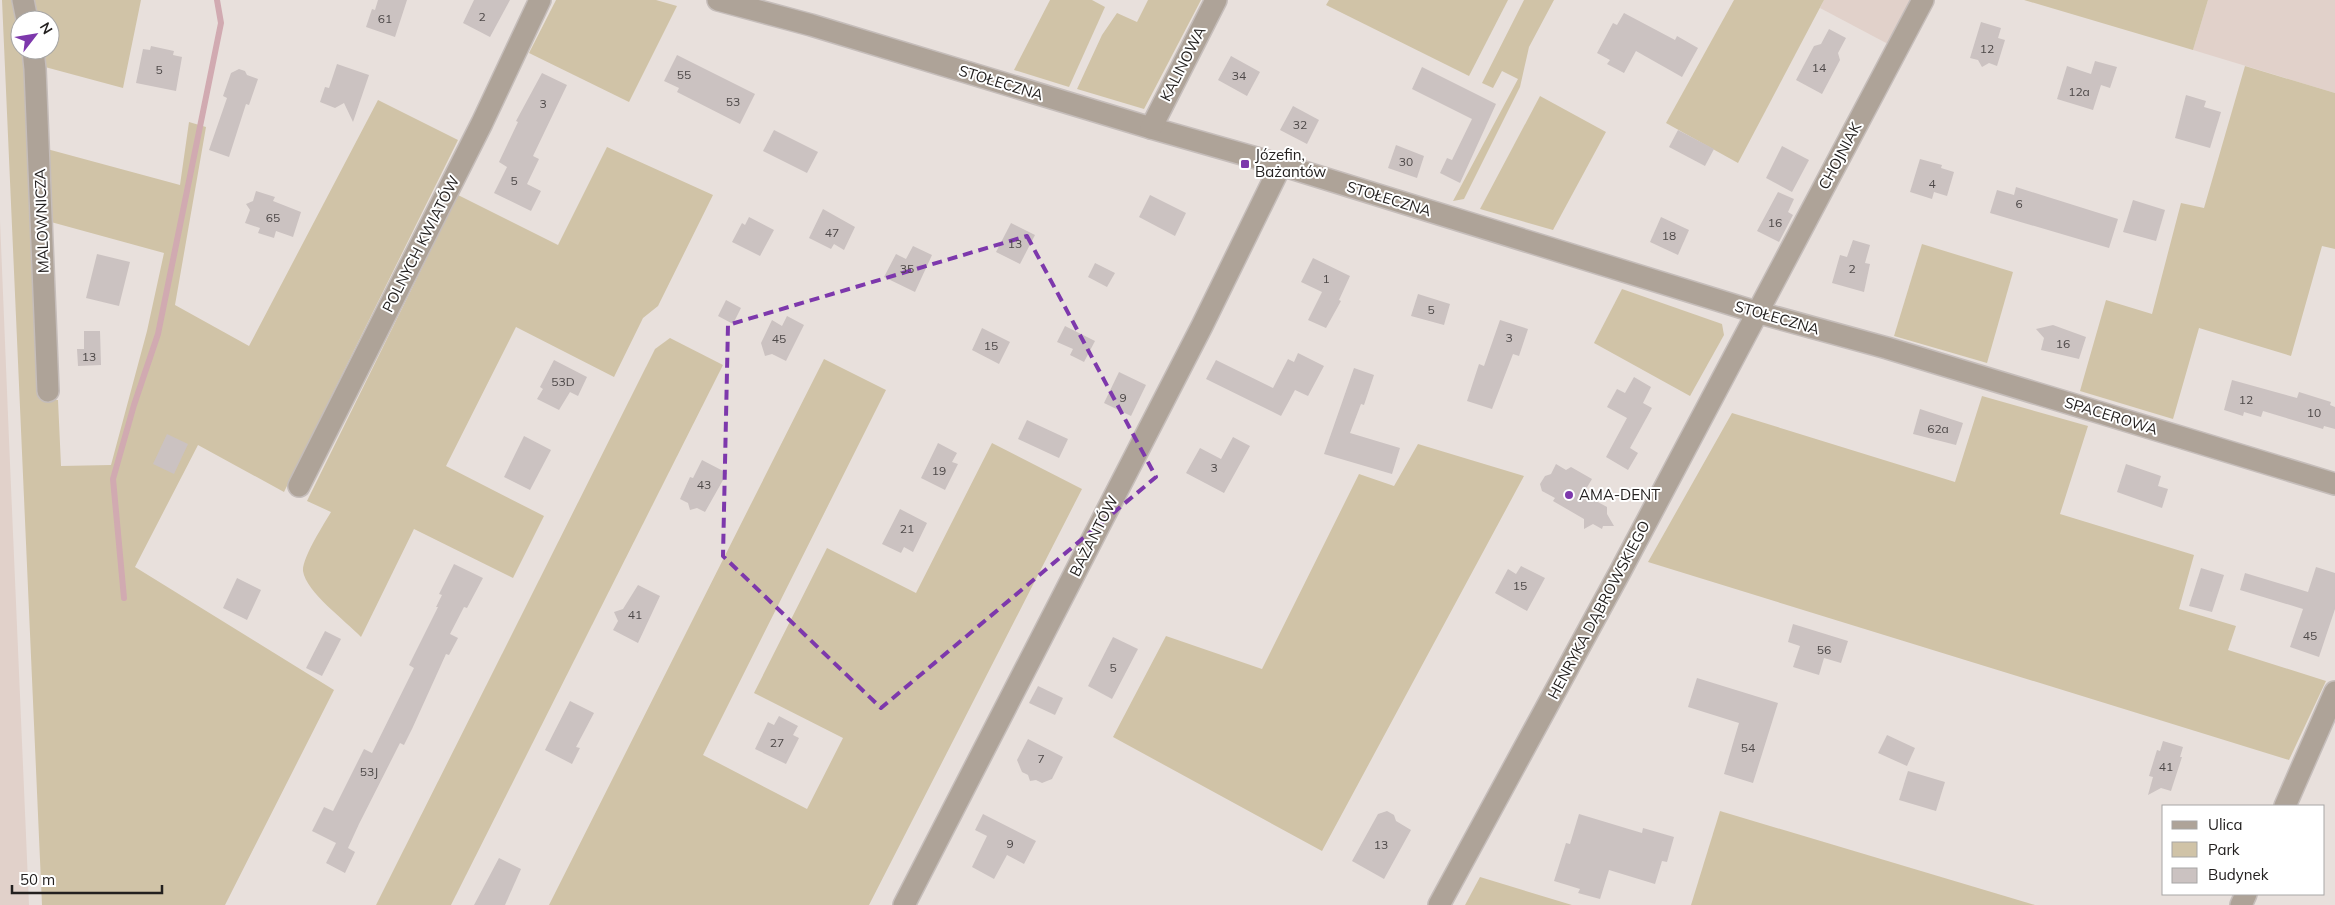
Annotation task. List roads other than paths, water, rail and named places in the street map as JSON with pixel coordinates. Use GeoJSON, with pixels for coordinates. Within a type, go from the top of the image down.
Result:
{"type":"FeatureCollection","features":[{"type":"Feature","properties":{"kind":"street","name":"POLNYCH KWIATÓW"},"geometry":{"type":"LineString","coordinates":[[299,486],[482,123],[540,0]]}},
{"type":"Feature","properties":{"kind":"street","name":"STOŁECZNA"},"geometry":{"type":"LineString","coordinates":[[718,0],[820,28],[1151,128],[1281,165],[1756,312],[1887,348]]}},
{"type":"Feature","properties":{"kind":"street","name":"KALINOWA"},"geometry":{"type":"LineString","coordinates":[[1151,128],[1216,0]]}},
{"type":"Feature","properties":{"kind":"street","name":"CHOJNIAK"},"geometry":{"type":"LineString","coordinates":[[1756,312],[1923,0]]}},
{"type":"Feature","properties":{"kind":"street","name":"MALOWNICZA"},"geometry":{"type":"LineString","coordinates":[[34,60],[48,392]]}},
{"type":"Feature","properties":{"kind":"street","name":"BAŻANTÓW"},"geometry":{"type":"LineString","coordinates":[[904,905],[1202,326],[1281,165]]}},
{"type":"Feature","properties":{"kind":"street","name":"HENRYKA DĄBROWSKIEGO"},"geometry":{"type":"LineString","coordinates":[[1439,905],[1620,572],[1756,312]]}},
{"type":"Feature","properties":{"kind":"street","name":"SPACEROWA"},"geometry":{"type":"LineString","coordinates":[[1887,348],[2335,484]]}},
{"type":"Feature","properties":{"kind":"street"},"geometry":{"type":"LineString","coordinates":[[2285,805],[2335,692]]}},
{"type":"Feature","properties":{"kind":"waterway"},"geometry":{"type":"LineString","coordinates":[[124,598],[113,479],[134,405],[158,334],[221,23],[217,0]]}},
{"type":"Feature","properties":{"kind":"place","name":"Józefin, Bażantów"},"geometry":{"type":"Point","coordinates":[1245,164]}},
{"type":"Feature","properties":{"kind":"place","name":"AMA-DENT"},"geometry":{"type":"Point","coordinates":[1569,495]}}]}
